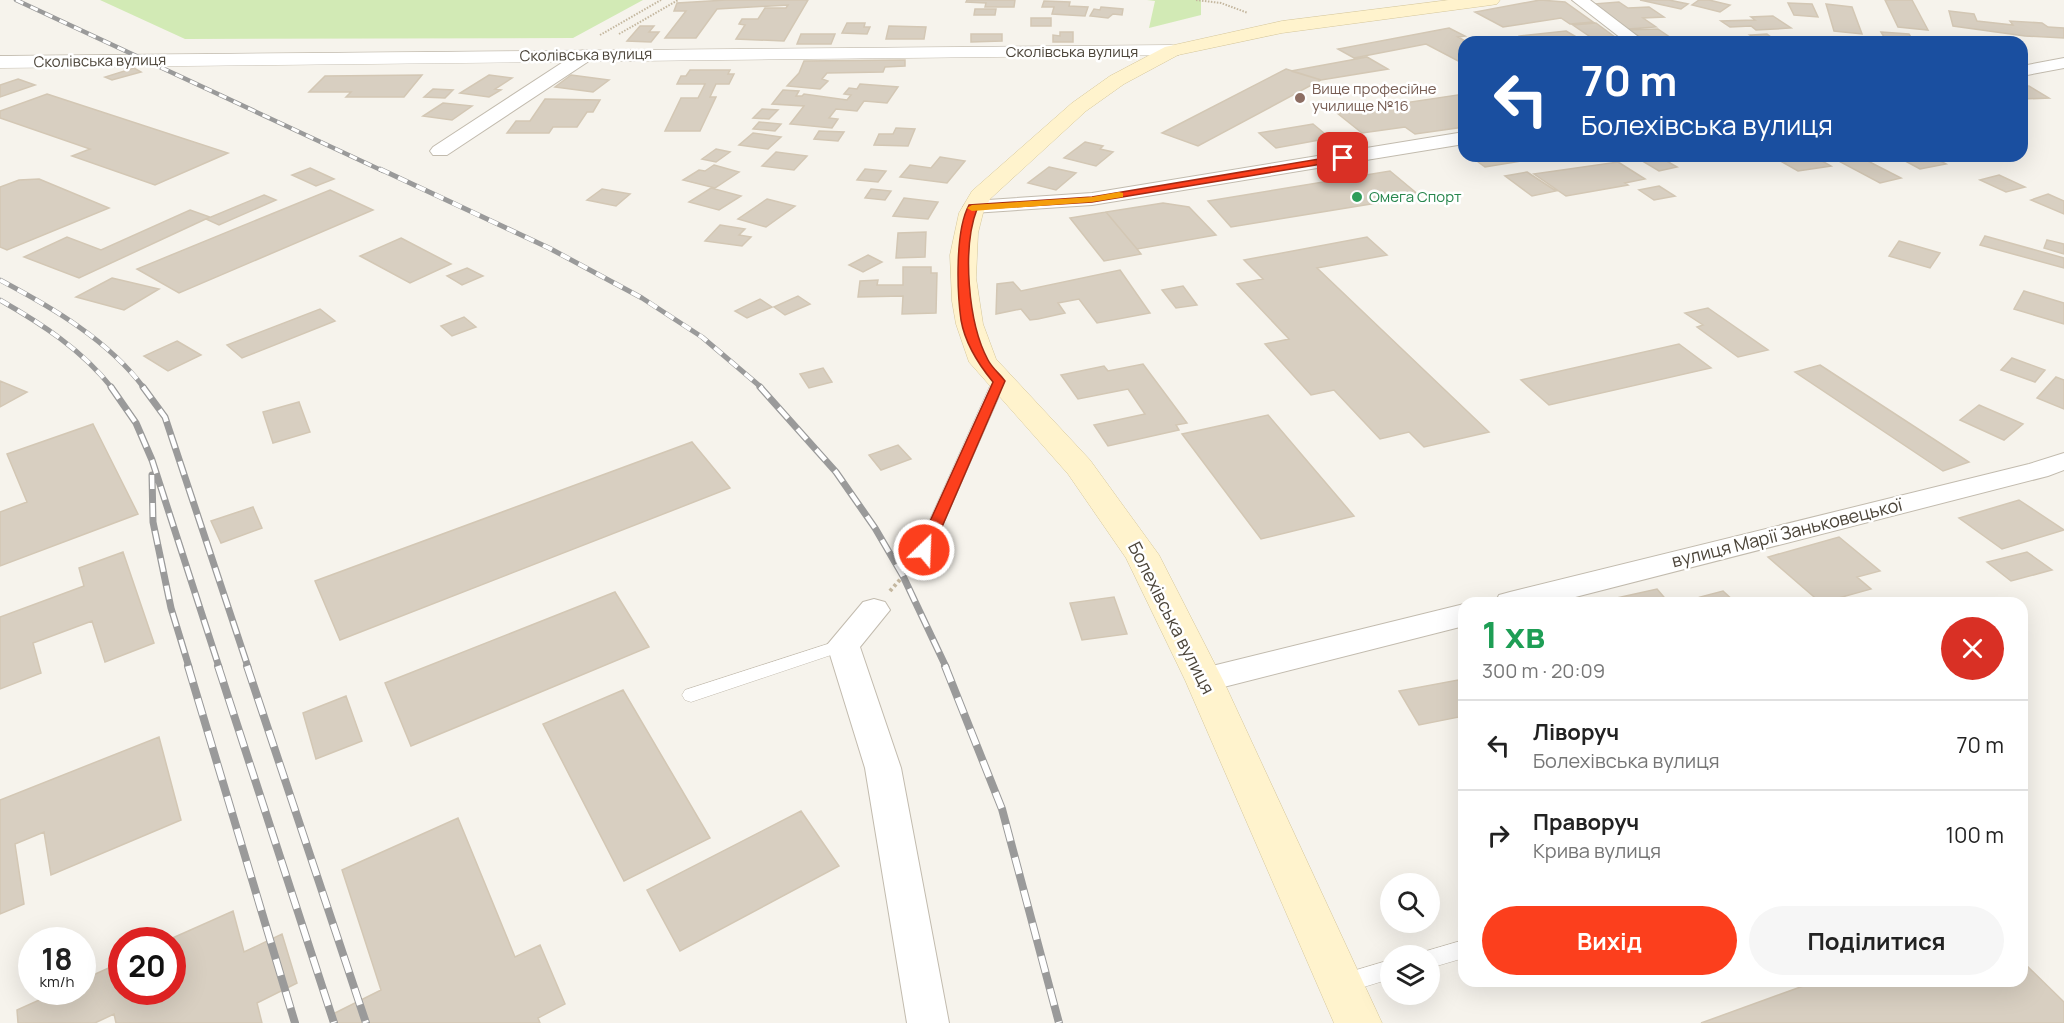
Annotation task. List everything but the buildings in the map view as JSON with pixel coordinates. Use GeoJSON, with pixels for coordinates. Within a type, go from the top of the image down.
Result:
{"type":"FeatureCollection","features":[{"type":"Feature","properties":{"kind":"main road","name":"Болехівська вулиця"},"geometry":{"type":"LineString","coordinates":[[1358,1023],[1204,680],[1142,555],[1079,467],[983,362],[967,321],[964,244],[966,224],[980,196],[1079,107],[1117,80],[1172,51],[1282,27],[1491,0]]}},
{"type":"Feature","properties":{"kind":"street"},"geometry":{"type":"LineString","coordinates":[[1580,0],[1629,36]]}},
{"type":"Feature","properties":{"kind":"street","name":"Сколівська вулиця"},"geometry":{"type":"LineString","coordinates":[[0,62],[586,54],[1172,51]]}},
{"type":"Feature","properties":{"kind":"street"},"geometry":{"type":"LineString","coordinates":[[440,152],[586,54]]}},
{"type":"Feature","properties":{"kind":"street"},"geometry":{"type":"LineString","coordinates":[[2028,70],[2064,63]]}},
{"type":"Feature","properties":{"kind":"street"},"geometry":{"type":"LineString","coordinates":[[973,207],[1092,200],[1458,139]]}},
{"type":"Feature","properties":{"kind":"street","name":"вулиця Марії Заньковецької"},"geometry":{"type":"LineString","coordinates":[[1534,597],[2038,470],[2064,461]]}},
{"type":"Feature","properties":{"kind":"street"},"geometry":{"type":"LineString","coordinates":[[874,610],[843,645],[883,768],[928,1023]]}},
{"type":"Feature","properties":{"kind":"street"},"geometry":{"type":"LineString","coordinates":[[1204,680],[1458,616]]}},
{"type":"Feature","properties":{"kind":"lane"},"geometry":{"type":"LineString","coordinates":[[924,550],[999,381]]}},
{"type":"Feature","properties":{"kind":"lane"},"geometry":{"type":"LineString","coordinates":[[691,695],[843,645]]}},
{"type":"Feature","properties":{"kind":"lane"},"geometry":{"type":"LineString","coordinates":[[1440,956],[1458,951]]}},
{"type":"Feature","properties":{"kind":"lane"},"geometry":{"type":"LineString","coordinates":[[1341,984],[1380,973]]}},
{"type":"Feature","properties":{"kind":"path"},"geometry":{"type":"LineString","coordinates":[[597,37],[662,0]]}},
{"type":"Feature","properties":{"kind":"path"},"geometry":{"type":"LineString","coordinates":[[586,54],[678,0]]}},
{"type":"Feature","properties":{"kind":"path"},"geometry":{"type":"LineString","coordinates":[[1197,0],[1221,3],[1282,27]]}},
{"type":"Feature","properties":{"kind":"path"},"geometry":{"type":"LineString","coordinates":[[874,610],[924,550]]}},
{"type":"Feature","properties":{"kind":"green space"},"geometry":{"type":"Polygon","coordinates":[[[100,0],[643,0],[573,38],[185,39],[100,0]]]}},
{"type":"Feature","properties":{"kind":"green space"},"geometry":{"type":"Polygon","coordinates":[[[1147,0],[1201,0],[1201,15],[1149,28],[1155,1],[1147,0]]]}},
{"type":"Feature","properties":{"kind":"railway"},"geometry":{"type":"LineString","coordinates":[[16,0],[383,171]]}},
{"type":"Feature","properties":{"kind":"railway"},"geometry":{"type":"LineString","coordinates":[[380,169],[549,248],[642,298],[702,337],[762,388]]}},
{"type":"Feature","properties":{"kind":"railway"},"geometry":{"type":"LineString","coordinates":[[0,280],[40,302],[97,340],[130,371],[144,388]]}},
{"type":"Feature","properties":{"kind":"railway"},"geometry":{"type":"LineString","coordinates":[[0,300],[60,339],[88,362],[112,388]]}},
{"type":"Feature","properties":{"kind":"railway"},"geometry":{"type":"LineString","coordinates":[[111,387],[136,423],[152,460],[219,667]]}},
{"type":"Feature","properties":{"kind":"railway"},"geometry":{"type":"LineString","coordinates":[[143,387],[165,417],[248,667]]}},
{"type":"Feature","properties":{"kind":"railway"},"geometry":{"type":"LineString","coordinates":[[760,387],[836,472],[875,528],[903,576],[946,667]]}},
{"type":"Feature","properties":{"kind":"railway"},"geometry":{"type":"LineString","coordinates":[[152,475],[153,522],[171,608],[189,667]]}},
{"type":"Feature","properties":{"kind":"railway"},"geometry":{"type":"LineString","coordinates":[[188,666],[295,1023]]}},
{"type":"Feature","properties":{"kind":"railway"},"geometry":{"type":"LineString","coordinates":[[218,666],[334,1023]]}},
{"type":"Feature","properties":{"kind":"railway"},"geometry":{"type":"LineString","coordinates":[[247,666],[366,1023]]}},
{"type":"Feature","properties":{"kind":"railway"},"geometry":{"type":"LineString","coordinates":[[945,666],[1002,809],[1059,1023]]}},
{"type":"Feature","properties":{"kind":"slow traffic"},"geometry":{"type":"LineString","coordinates":[[972,208],[1092,200],[1119,195]]}},
{"type":"Feature","properties":{"kind":"place","name":"Вище професійне училище №16"},"geometry":{"type":"Point","coordinates":[1300,98]}},
{"type":"Feature","properties":{"kind":"place","name":"Омега Спорт"},"geometry":{"type":"Point","coordinates":[1357,197]}},
{"type":"Feature","properties":{"kind":"route"},"geometry":{"type":"LineString","coordinates":[[924,550],[999,381],[983,362],[967,321],[964,244],[966,224],[973,207],[1092,200],[1343,158]]}}]}
